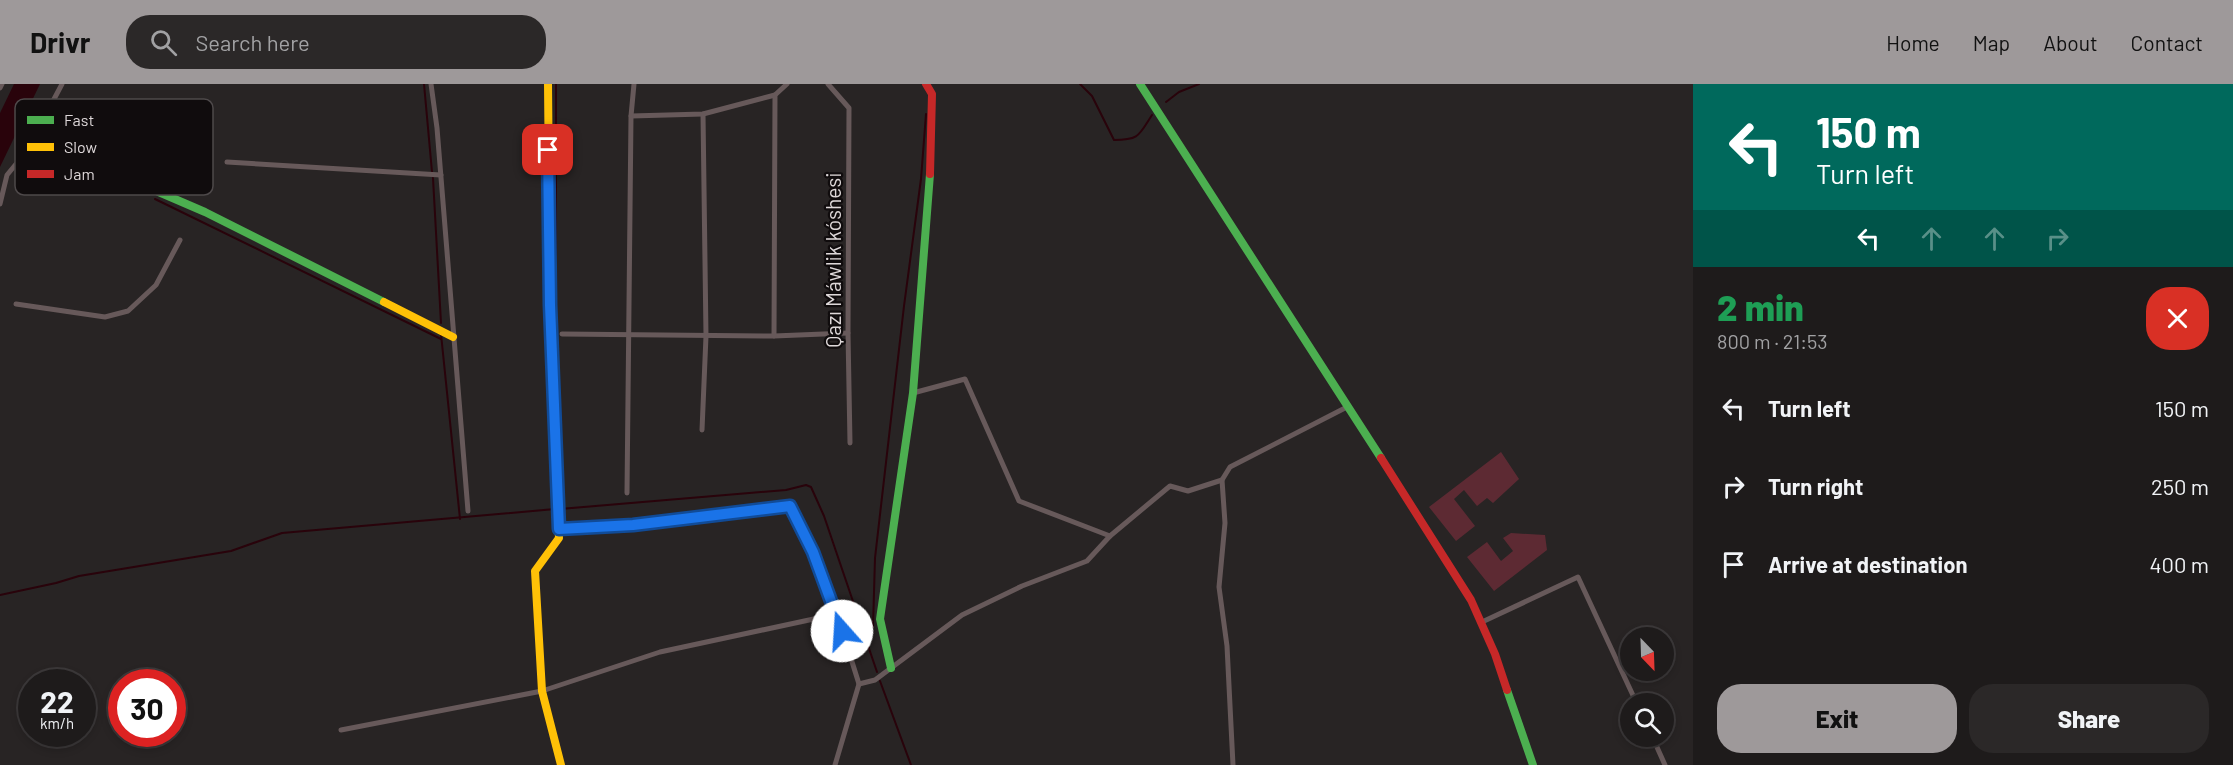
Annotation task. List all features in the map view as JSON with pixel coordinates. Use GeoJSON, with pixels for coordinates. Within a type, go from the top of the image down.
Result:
{"type":"FeatureCollection","features":[{"type":"Feature","properties":{"kind":"street"},"geometry":{"type":"LineString","coordinates":[[0,88],[2,84]]}},
{"type":"Feature","properties":{"kind":"street"},"geometry":{"type":"LineString","coordinates":[[54,99],[62,84]]}},
{"type":"Feature","properties":{"kind":"street"},"geometry":{"type":"LineString","coordinates":[[431,84],[441,175],[468,511]]}},
{"type":"Feature","properties":{"kind":"street"},"geometry":{"type":"LineString","coordinates":[[548,84],[550,305],[559,538],[535,572],[542,691],[561,765]]}},
{"type":"Feature","properties":{"kind":"street"},"geometry":{"type":"LineString","coordinates":[[627,493],[631,116],[634,84]]}},
{"type":"Feature","properties":{"kind":"street"},"geometry":{"type":"LineString","coordinates":[[631,116],[703,114],[775,95],[787,84]]}},
{"type":"Feature","properties":{"kind":"street","name":"Qazı Máwlik kóshesi"},"geometry":{"type":"LineString","coordinates":[[828,84],[849,108],[850,443]]}},
{"type":"Feature","properties":{"kind":"street"},"geometry":{"type":"LineString","coordinates":[[1140,84],[1449,564],[1482,622],[1533,765]]}},
{"type":"Feature","properties":{"kind":"street"},"geometry":{"type":"LineString","coordinates":[[891,668],[880,619],[913,393],[932,142],[932,94],[928,86]]}},
{"type":"Feature","properties":{"kind":"street"},"geometry":{"type":"LineString","coordinates":[[774,336],[775,95]]}},
{"type":"Feature","properties":{"kind":"street"},"geometry":{"type":"LineString","coordinates":[[702,430],[706,336],[703,114]]}},
{"type":"Feature","properties":{"kind":"street"},"geometry":{"type":"LineString","coordinates":[[227,162],[441,175]]}},
{"type":"Feature","properties":{"kind":"street"},"geometry":{"type":"LineString","coordinates":[[0,204],[7,175],[15,165]]}},
{"type":"Feature","properties":{"kind":"street"},"geometry":{"type":"LineString","coordinates":[[166,195],[205,212],[453,336]]}},
{"type":"Feature","properties":{"kind":"street"},"geometry":{"type":"LineString","coordinates":[[16,304],[105,317],[128,311],[156,285],[180,240]]}},
{"type":"Feature","properties":{"kind":"street"},"geometry":{"type":"LineString","coordinates":[[562,334],[774,336],[848,333]]}},
{"type":"Feature","properties":{"kind":"street"},"geometry":{"type":"LineString","coordinates":[[913,393],[965,379],[1019,501],[1110,536]]}},
{"type":"Feature","properties":{"kind":"street"},"geometry":{"type":"LineString","coordinates":[[1233,765],[1227,646],[1219,588],[1226,523],[1222,480],[1230,466],[1347,408]]}},
{"type":"Feature","properties":{"kind":"street"},"geometry":{"type":"LineString","coordinates":[[859,684],[875,680],[962,615],[1022,586],[1087,561],[1110,536],[1170,486],[1188,491],[1222,480]]}},
{"type":"Feature","properties":{"kind":"street"},"geometry":{"type":"LineString","coordinates":[[559,529],[633,525],[790,506],[813,552],[837,614],[859,684],[835,765]]}},
{"type":"Feature","properties":{"kind":"street"},"geometry":{"type":"LineString","coordinates":[[1482,622],[1578,577],[1632,693]]}},
{"type":"Feature","properties":{"kind":"street"},"geometry":{"type":"LineString","coordinates":[[341,730],[542,691],[660,652],[837,614]]}},
{"type":"Feature","properties":{"kind":"street"},"geometry":{"type":"LineString","coordinates":[[1657,747],[1665,765]]}},
{"type":"Feature","properties":{"kind":"shaded area"},"geometry":{"type":"Polygon","coordinates":[[[14,84],[40,84],[33,99],[15,99],[15,136],[0,167],[0,113],[14,84]]]}},
{"type":"Feature","properties":{"kind":"shaded area"},"geometry":{"type":"Polygon","coordinates":[[[1501,452],[1519,479],[1493,503],[1487,498],[1477,506],[1464,490],[1454,499],[1475,526],[1456,541],[1429,507],[1501,452]]]}},
{"type":"Feature","properties":{"kind":"shaded area"},"geometry":{"type":"Polygon","coordinates":[[[1511,533],[1545,535],[1547,550],[1494,591],[1467,557],[1487,542],[1501,561],[1513,551],[1503,538],[1511,533]]]}},
{"type":"Feature","properties":{"kind":"waterway"},"geometry":{"type":"LineString","coordinates":[[424,84],[432,172]]}},
{"type":"Feature","properties":{"kind":"waterway"},"geometry":{"type":"LineString","coordinates":[[556,84],[556,353],[564,509]]}},
{"type":"Feature","properties":{"kind":"waterway"},"geometry":{"type":"LineString","coordinates":[[1080,84],[1092,96],[1114,140],[1129,139],[1138,135],[1152,115]]}},
{"type":"Feature","properties":{"kind":"waterway"},"geometry":{"type":"LineString","coordinates":[[1166,102],[1179,92],[1199,84]]}},
{"type":"Feature","properties":{"kind":"waterway"},"geometry":{"type":"LineString","coordinates":[[863,636],[873,627],[875,558],[921,179],[926,114]]}},
{"type":"Feature","properties":{"kind":"waterway"},"geometry":{"type":"LineString","coordinates":[[433,178],[441,323]]}},
{"type":"Feature","properties":{"kind":"waterway"},"geometry":{"type":"LineString","coordinates":[[155,199],[441,339]]}},
{"type":"Feature","properties":{"kind":"waterway"},"geometry":{"type":"LineString","coordinates":[[441,334],[460,519]]}},
{"type":"Feature","properties":{"kind":"waterway"},"geometry":{"type":"LineString","coordinates":[[560,509],[786,490],[806,485],[811,487],[824,516],[877,672]]}},
{"type":"Feature","properties":{"kind":"waterway"},"geometry":{"type":"LineString","coordinates":[[0,595],[79,576],[231,551],[282,533],[555,509]]}},
{"type":"Feature","properties":{"kind":"waterway"},"geometry":{"type":"LineString","coordinates":[[880,681],[911,765]]}},
{"type":"Feature","properties":{"kind":"traffic: fast"},"geometry":{"type":"LineString","coordinates":[[1140,84],[1381,458]]}},
{"type":"Feature","properties":{"kind":"traffic: fast"},"geometry":{"type":"LineString","coordinates":[[891,668],[880,619],[913,393],[930,174]]}},
{"type":"Feature","properties":{"kind":"traffic: fast"},"geometry":{"type":"LineString","coordinates":[[166,195],[205,212],[384,302]]}},
{"type":"Feature","properties":{"kind":"traffic: fast"},"geometry":{"type":"LineString","coordinates":[[1507,690],[1533,765]]}},
{"type":"Feature","properties":{"kind":"traffic: slow"},"geometry":{"type":"LineString","coordinates":[[548,84],[550,291]]}},
{"type":"Feature","properties":{"kind":"traffic: slow"},"geometry":{"type":"LineString","coordinates":[[384,302],[453,337]]}},
{"type":"Feature","properties":{"kind":"traffic: slow"},"geometry":{"type":"LineString","coordinates":[[557,494],[559,538],[535,571],[542,691],[561,765]]}},
{"type":"Feature","properties":{"kind":"traffic: jam"},"geometry":{"type":"LineString","coordinates":[[926,84],[932,94],[930,174]]}},
{"type":"Feature","properties":{"kind":"traffic: jam"},"geometry":{"type":"LineString","coordinates":[[550,291],[557,494]]}},
{"type":"Feature","properties":{"kind":"traffic: jam"},"geometry":{"type":"LineString","coordinates":[[1381,458],[1471,600],[1495,654],[1507,690]]}},
{"type":"Feature","properties":{"kind":"route"},"geometry":{"type":"LineString","coordinates":[[548,150],[550,305],[559,529],[633,525],[790,506],[813,552],[842,631]]}}]}
